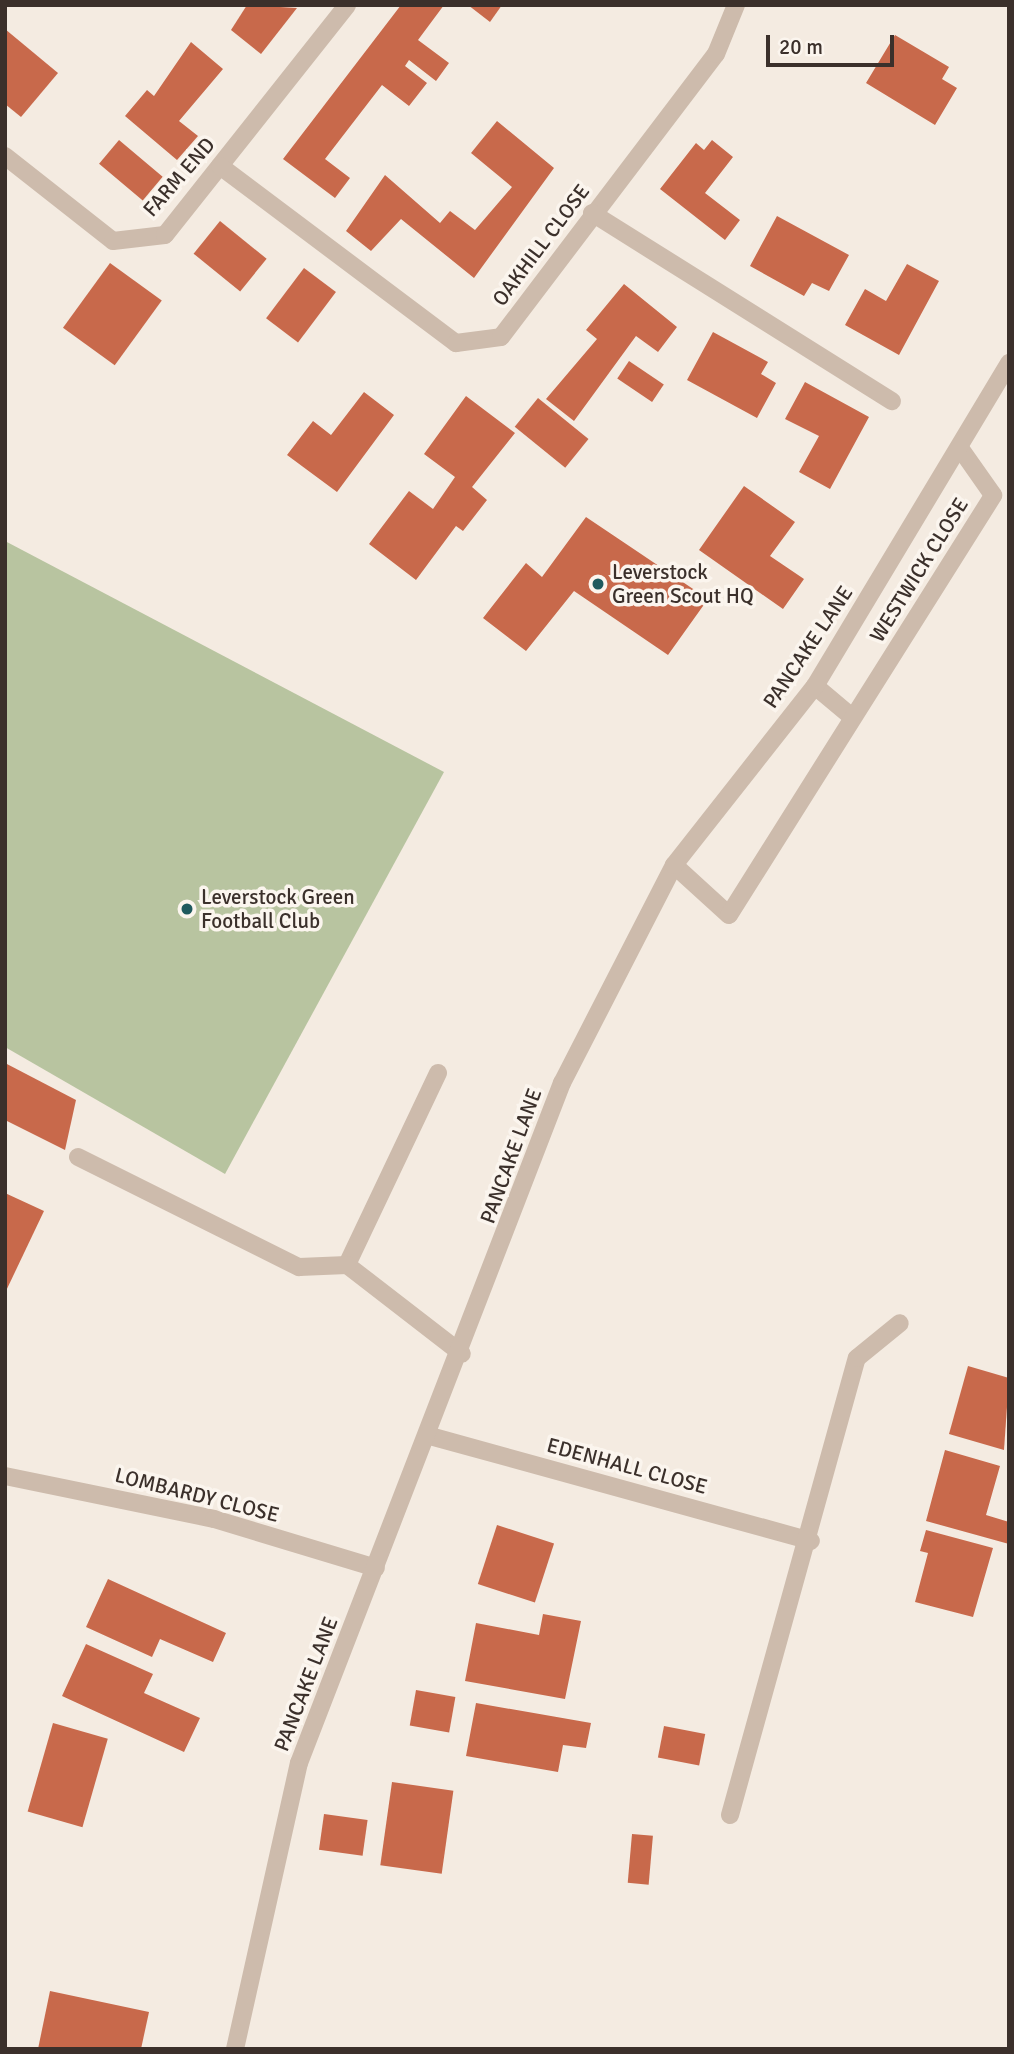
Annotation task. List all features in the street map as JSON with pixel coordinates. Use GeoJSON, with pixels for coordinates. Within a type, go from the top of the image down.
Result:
{"type":"FeatureCollection","features":[{"type":"Feature","properties":{"kind":"street","name":"FARM END"},"geometry":{"type":"LineString","coordinates":[[5,156],[113,241],[165,235],[347,5]]}},
{"type":"Feature","properties":{"kind":"street","name":"OAKHILL CLOSE"},"geometry":{"type":"LineString","coordinates":[[220,166],[456,343],[501,337],[592,213],[716,54],[736,5]]}},
{"type":"Feature","properties":{"kind":"street"},"geometry":{"type":"LineString","coordinates":[[592,213],[892,401]]}},
{"type":"Feature","properties":{"kind":"street","name":"PANCAKE LANE"},"geometry":{"type":"LineString","coordinates":[[235,2049],[299,1763],[430,1436],[562,1083],[674,864],[814,687],[1009,363]]}},
{"type":"Feature","properties":{"kind":"street","name":"WESTWICK CLOSE"},"geometry":{"type":"LineString","coordinates":[[674,864],[729,915],[993,495],[960,448]]}},
{"type":"Feature","properties":{"kind":"street"},"geometry":{"type":"LineString","coordinates":[[814,687],[852,717]]}},
{"type":"Feature","properties":{"kind":"street"},"geometry":{"type":"LineString","coordinates":[[347,1265],[438,1073]]}},
{"type":"Feature","properties":{"kind":"street"},"geometry":{"type":"LineString","coordinates":[[78,1157],[299,1267],[347,1265],[462,1353]]}},
{"type":"Feature","properties":{"kind":"street"},"geometry":{"type":"LineString","coordinates":[[730,1815],[811,1541],[857,1358],[900,1323]]}},
{"type":"Feature","properties":{"kind":"street","name":"EDENHALL CLOSE"},"geometry":{"type":"LineString","coordinates":[[430,1436],[811,1541]]}},
{"type":"Feature","properties":{"kind":"street","name":"LOMBARDY CLOSE"},"geometry":{"type":"LineString","coordinates":[[5,1476],[214,1519],[376,1568]]}},
{"type":"Feature","properties":{"kind":"green space","name":"Leverstock Green Football Club"},"geometry":{"type":"Polygon","coordinates":[[[5,541],[444,772],[225,1174],[5,1047],[5,541]]]}},
{"type":"Feature","properties":{"kind":"building"},"geometry":{"type":"Polygon","coordinates":[[[247,5],[297,8],[261,54],[231,30],[247,5]]]}},
{"type":"Feature","properties":{"kind":"building"},"geometry":{"type":"Polygon","coordinates":[[[401,5],[444,5],[418,40],[449,63],[436,81],[409,60],[405,66],[427,83],[409,106],[382,85],[325,159],[350,178],[335,198],[283,159],[401,5]]]}},
{"type":"Feature","properties":{"kind":"building"},"geometry":{"type":"Polygon","coordinates":[[[468,5],[502,5],[490,22],[468,5]]]}},
{"type":"Feature","properties":{"kind":"building"},"geometry":{"type":"Polygon","coordinates":[[[5,29],[58,73],[21,117],[5,104],[5,29]]]}},
{"type":"Feature","properties":{"kind":"building"},"geometry":{"type":"Polygon","coordinates":[[[895,35],[949,67],[942,79],[957,88],[935,125],[866,83],[895,35]]]}},
{"type":"Feature","properties":{"kind":"building"},"geometry":{"type":"Polygon","coordinates":[[[191,42],[223,69],[179,121],[198,136],[177,160],[125,116],[147,90],[154,96],[191,42]]]}},
{"type":"Feature","properties":{"kind":"building"},"geometry":{"type":"Polygon","coordinates":[[[497,121],[554,168],[474,278],[401,219],[371,251],[346,231],[385,175],[440,223],[450,211],[475,230],[512,187],[471,153],[497,121]]]}},
{"type":"Feature","properties":{"kind":"building"},"geometry":{"type":"Polygon","coordinates":[[[119,140],[163,177],[143,200],[99,164],[119,140]]]}},
{"type":"Feature","properties":{"kind":"building"},"geometry":{"type":"Polygon","coordinates":[[[712,140],[733,157],[705,193],[740,220],[725,240],[660,189],[696,143],[704,150],[712,140]]]}},
{"type":"Feature","properties":{"kind":"building"},"geometry":{"type":"Polygon","coordinates":[[[777,216],[849,255],[829,291],[812,283],[804,296],[750,266],[777,216]]]}},
{"type":"Feature","properties":{"kind":"building"},"geometry":{"type":"Polygon","coordinates":[[[220,221],[267,259],[240,291],[194,254],[220,221]]]}},
{"type":"Feature","properties":{"kind":"building"},"geometry":{"type":"Polygon","coordinates":[[[110,263],[162,301],[115,365],[63,328],[110,263]]]}},
{"type":"Feature","properties":{"kind":"building"},"geometry":{"type":"Polygon","coordinates":[[[907,264],[939,281],[899,355],[845,325],[865,289],[886,301],[907,264]]]}},
{"type":"Feature","properties":{"kind":"building"},"geometry":{"type":"Polygon","coordinates":[[[304,268],[336,292],[298,342],[266,318],[304,268]]]}},
{"type":"Feature","properties":{"kind":"building"},"geometry":{"type":"Polygon","coordinates":[[[624,284],[677,327],[658,352],[636,336],[574,421],[546,399],[597,339],[586,330],[624,284]]]}},
{"type":"Feature","properties":{"kind":"building"},"geometry":{"type":"Polygon","coordinates":[[[713,332],[768,362],[761,374],[776,383],[757,418],[687,380],[713,332]]]}},
{"type":"Feature","properties":{"kind":"building"},"geometry":{"type":"Polygon","coordinates":[[[629,361],[664,384],[652,402],[617,378],[629,361]]]}},
{"type":"Feature","properties":{"kind":"building"},"geometry":{"type":"Polygon","coordinates":[[[805,382],[869,417],[830,489],[799,472],[819,436],[785,419],[805,382]]]}},
{"type":"Feature","properties":{"kind":"building"},"geometry":{"type":"Polygon","coordinates":[[[364,392],[394,415],[337,492],[287,455],[313,421],[331,435],[364,392]]]}},
{"type":"Feature","properties":{"kind":"building"},"geometry":{"type":"Polygon","coordinates":[[[466,396],[515,433],[472,487],[487,500],[463,531],[456,526],[416,580],[369,544],[409,491],[433,509],[455,477],[424,454],[466,396]]]}},
{"type":"Feature","properties":{"kind":"building"},"geometry":{"type":"Polygon","coordinates":[[[538,398],[589,439],[565,468],[515,427],[538,398]]]}},
{"type":"Feature","properties":{"kind":"building"},"geometry":{"type":"Polygon","coordinates":[[[744,486],[795,522],[770,556],[804,579],[783,609],[699,550],[744,486]]]}},
{"type":"Feature","properties":{"kind":"building","name":"Leverstock Green Scout HQ"},"geometry":{"type":"Polygon","coordinates":[[[586,517],[708,599],[668,655],[574,591],[526,651],[483,618],[526,563],[542,577],[586,517]]]}},
{"type":"Feature","properties":{"kind":"building"},"geometry":{"type":"Polygon","coordinates":[[[5,1063],[76,1100],[65,1150],[5,1120],[5,1063]]]}},
{"type":"Feature","properties":{"kind":"building"},"geometry":{"type":"Polygon","coordinates":[[[5,1193],[44,1211],[5,1293],[5,1193]]]}},
{"type":"Feature","properties":{"kind":"building"},"geometry":{"type":"Polygon","coordinates":[[[968,1366],[1009,1378],[1004,1450],[949,1434],[968,1366]]]}},
{"type":"Feature","properties":{"kind":"building"},"geometry":{"type":"Polygon","coordinates":[[[945,1450],[1000,1466],[986,1515],[1009,1522],[1009,1544],[926,1521],[945,1450]]]}},
{"type":"Feature","properties":{"kind":"building"},"geometry":{"type":"Polygon","coordinates":[[[497,1525],[554,1544],[535,1603],[478,1584],[497,1525]]]}},
{"type":"Feature","properties":{"kind":"building"},"geometry":{"type":"Polygon","coordinates":[[[926,1530],[993,1548],[973,1617],[915,1602],[928,1553],[920,1551],[926,1530]]]}},
{"type":"Feature","properties":{"kind":"building"},"geometry":{"type":"Polygon","coordinates":[[[108,1579],[226,1633],[213,1662],[160,1639],[152,1657],[86,1627],[108,1579]]]}},
{"type":"Feature","properties":{"kind":"building"},"geometry":{"type":"Polygon","coordinates":[[[543,1614],[581,1621],[565,1699],[465,1681],[476,1623],[539,1635],[543,1614]]]}},
{"type":"Feature","properties":{"kind":"building"},"geometry":{"type":"Polygon","coordinates":[[[86,1644],[153,1674],[144,1693],[200,1718],[184,1752],[62,1696],[86,1644]]]}},
{"type":"Feature","properties":{"kind":"building"},"geometry":{"type":"Polygon","coordinates":[[[416,1690],[455,1697],[449,1732],[410,1725],[416,1690]]]}},
{"type":"Feature","properties":{"kind":"building"},"geometry":{"type":"Polygon","coordinates":[[[476,1703],[591,1723],[586,1748],[563,1745],[558,1772],[466,1756],[476,1703]]]}},
{"type":"Feature","properties":{"kind":"building"},"geometry":{"type":"Polygon","coordinates":[[[53,1723],[108,1739],[82,1827],[28,1811],[53,1723]]]}},
{"type":"Feature","properties":{"kind":"building"},"geometry":{"type":"Polygon","coordinates":[[[664,1726],[705,1734],[699,1765],[658,1757],[664,1726]]]}},
{"type":"Feature","properties":{"kind":"building"},"geometry":{"type":"Polygon","coordinates":[[[392,1782],[453,1791],[442,1874],[380,1865],[392,1782]]]}},
{"type":"Feature","properties":{"kind":"building"},"geometry":{"type":"Polygon","coordinates":[[[324,1814],[368,1820],[363,1856],[319,1850],[324,1814]]]}},
{"type":"Feature","properties":{"kind":"building"},"geometry":{"type":"Polygon","coordinates":[[[632,1834],[653,1836],[649,1885],[628,1883],[632,1834]]]}},
{"type":"Feature","properties":{"kind":"building"},"geometry":{"type":"Polygon","coordinates":[[[50,1991],[149,2012],[141,2049],[38,2049],[50,1991]]]}},
{"type":"Feature","properties":{"kind":"place","name":"Leverstock Green Scout HQ"},"geometry":{"type":"Point","coordinates":[598,584]}},
{"type":"Feature","properties":{"kind":"place","name":"Leverstock Green Football Club"},"geometry":{"type":"Point","coordinates":[187,909]}}]}
